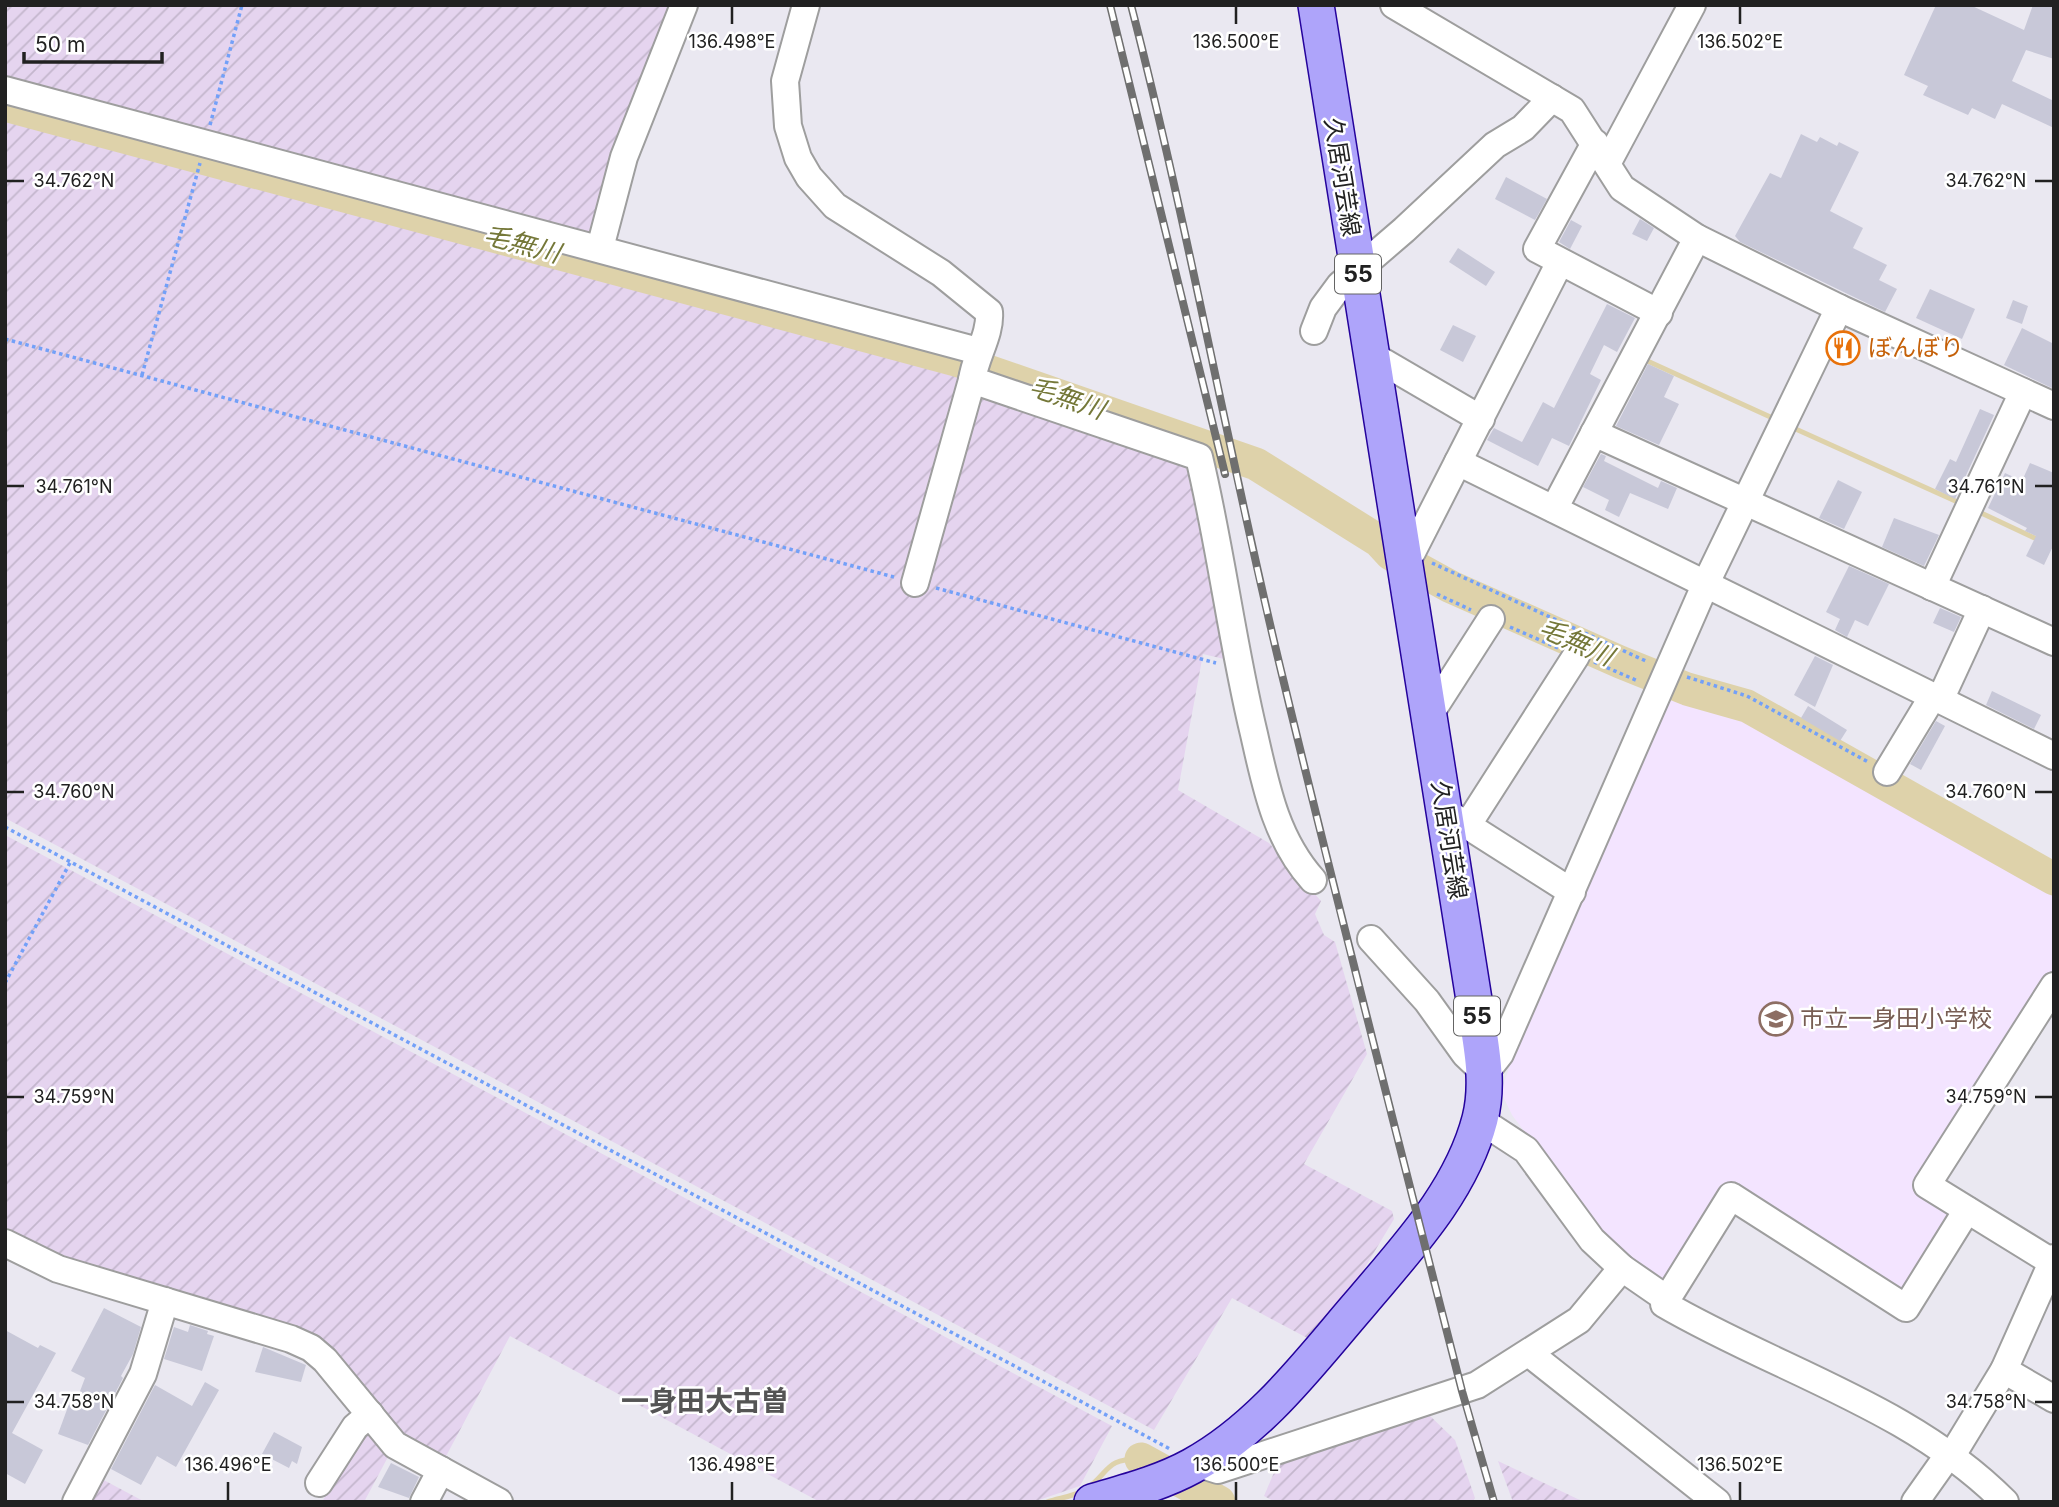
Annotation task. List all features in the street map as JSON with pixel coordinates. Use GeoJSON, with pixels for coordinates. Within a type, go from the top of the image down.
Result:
{"type":"FeatureCollection","features":[{"type":"Feature","properties":{"kind":"main road","name":"久居河芸線"},"geometry":{"type":"LineString","coordinates":[[1092,1502],[1142,1487],[1194,1464],[1283,1395],[1421,1231],[1442,1202],[1480,1119],[1485,1073],[1456,818],[1430,714],[1404,567],[1316,5]]}},
{"type":"Feature","properties":{"kind":"street"},"geometry":{"type":"LineString","coordinates":[[600,248],[624,157],[684,5]]}},
{"type":"Feature","properties":{"kind":"street"},"geometry":{"type":"LineString","coordinates":[[806,5],[785,81],[788,126],[798,158],[809,177],[835,206],[941,273],[989,312],[990,321],[975,365],[915,583]]}},
{"type":"Feature","properties":{"kind":"street"},"geometry":{"type":"LineString","coordinates":[[1394,5],[1572,110],[1622,188],[1697,238],[1839,308],[2054,406]]}},
{"type":"Feature","properties":{"kind":"street"},"geometry":{"type":"LineString","coordinates":[[1660,313],[1538,249],[1692,5]]}},
{"type":"Feature","properties":{"kind":"street"},"geometry":{"type":"LineString","coordinates":[[5,90],[202,154],[600,248],[975,365],[1199,457],[1213,512],[1238,669],[1271,807],[1294,859],[1313,880]]}},
{"type":"Feature","properties":{"kind":"street"},"geometry":{"type":"LineString","coordinates":[[1314,331],[1328,300],[1357,269],[1404,230],[1495,145],[1523,128],[1552,98]]}},
{"type":"Feature","properties":{"kind":"street"},"geometry":{"type":"LineString","coordinates":[[1554,509],[1660,313],[1697,238]]}},
{"type":"Feature","properties":{"kind":"street"},"geometry":{"type":"LineString","coordinates":[[1404,567],[1560,262]]}},
{"type":"Feature","properties":{"kind":"street"},"geometry":{"type":"LineString","coordinates":[[1371,939],[1427,1001],[1465,1054],[1485,1073],[1500,1054],[1706,583],[1839,308]]}},
{"type":"Feature","properties":{"kind":"street"},"geometry":{"type":"LineString","coordinates":[[1373,356],[1480,419]]}},
{"type":"Feature","properties":{"kind":"street"},"geometry":{"type":"LineString","coordinates":[[1932,587],[2023,392]]}},
{"type":"Feature","properties":{"kind":"street"},"geometry":{"type":"LineString","coordinates":[[1594,433],[2054,642]]}},
{"type":"Feature","properties":{"kind":"street"},"geometry":{"type":"LineString","coordinates":[[1458,462],[2054,756]]}},
{"type":"Feature","properties":{"kind":"street"},"geometry":{"type":"LineString","coordinates":[[1887,772],[1936,698],[1982,609]]}},
{"type":"Feature","properties":{"kind":"street"},"geometry":{"type":"LineString","coordinates":[[1430,714],[1491,619]]}},
{"type":"Feature","properties":{"kind":"street"},"geometry":{"type":"LineString","coordinates":[[1572,892],[1456,818],[1576,656]]}},
{"type":"Feature","properties":{"kind":"street"},"geometry":{"type":"LineString","coordinates":[[1914,1502],[1950,1456],[2004,1370],[2053,1262],[1927,1185],[2054,987]]}},
{"type":"Feature","properties":{"kind":"street"},"geometry":{"type":"LineString","coordinates":[[1480,1119],[1526,1150],[1592,1240],[1622,1268],[1664,1297]]}},
{"type":"Feature","properties":{"kind":"street"},"geometry":{"type":"LineString","coordinates":[[1967,1210],[1906,1308],[1731,1196],[1672,1290],[1664,1297],[1664,1304],[1722,1337],[1856,1399],[1914,1431],[1950,1456],[2005,1502]]}},
{"type":"Feature","properties":{"kind":"street"},"geometry":{"type":"LineString","coordinates":[[5,1243],[58,1269],[311,1348],[395,1445],[499,1502]]}},
{"type":"Feature","properties":{"kind":"street"},"geometry":{"type":"LineString","coordinates":[[1194,1464],[1218,1470],[1462,1391],[1530,1354],[1579,1320],[1622,1268]]}},
{"type":"Feature","properties":{"kind":"street"},"geometry":{"type":"LineString","coordinates":[[76,1502],[143,1374],[165,1301]]}},
{"type":"Feature","properties":{"kind":"street"},"geometry":{"type":"LineString","coordinates":[[1530,1354],[1717,1502]]}},
{"type":"Feature","properties":{"kind":"street"},"geometry":{"type":"LineString","coordinates":[[2004,1370],[2054,1399]]}},
{"type":"Feature","properties":{"kind":"street"},"geometry":{"type":"LineString","coordinates":[[319,1483],[355,1427],[370,1413]]}},
{"type":"Feature","properties":{"kind":"street"},"geometry":{"type":"LineString","coordinates":[[1252,1421],[1272,1453]]}},
{"type":"Feature","properties":{"kind":"street"},"geometry":{"type":"LineString","coordinates":[[424,1502],[440,1470]]}},
{"type":"Feature","properties":{"kind":"path"},"geometry":{"type":"LineString","coordinates":[[142,375],[242,5]]}},
{"type":"Feature","properties":{"kind":"path"},"geometry":{"type":"LineString","coordinates":[[5,339],[1238,669]]}},
{"type":"Feature","properties":{"kind":"path"},"geometry":{"type":"LineString","coordinates":[[1404,567],[1491,619],[1576,656],[1663,680]]}},
{"type":"Feature","properties":{"kind":"path"},"geometry":{"type":"LineString","coordinates":[[5,827],[1194,1464]]}},
{"type":"Feature","properties":{"kind":"path"},"geometry":{"type":"LineString","coordinates":[[5,983],[71,861]]}},
{"type":"Feature","properties":{"kind":"shaded area"},"geometry":{"type":"Polygon","coordinates":[[[5,5],[674,5],[589,236],[5,77],[5,5]]]}},
{"type":"Feature","properties":{"kind":"shaded area"},"geometry":{"type":"Polygon","coordinates":[[[5,113],[966,369],[1188,460],[1224,659],[1203,654],[1178,790],[1269,843],[1321,901],[1315,914],[1324,935],[1335,942],[1367,1054],[1304,1164],[1392,1211],[1394,1219],[1342,1306],[1313,1341],[1232,1298],[1154,1430],[5,818],[5,113]]]}},
{"type":"Feature","properties":{"kind":"shaded area","name":"市立一身田小学校"},"geometry":{"type":"Polygon","coordinates":[[[1668,693],[1737,713],[2054,888],[2054,978],[1920,1186],[1962,1212],[1904,1303],[1731,1192],[1670,1286],[1621,1251],[1597,1227],[1512,1115],[1501,1092],[1510,1065],[1507,1061],[1668,693]]]}},
{"type":"Feature","properties":{"kind":"shaded area"},"geometry":{"type":"Polygon","coordinates":[[[5,835],[1112,1426],[1080,1486],[1033,1502],[820,1502],[510,1336],[444,1460],[405,1437],[334,1354],[64,1260],[5,1232],[5,835]]]}},
{"type":"Feature","properties":{"kind":"shaded area"},"geometry":{"type":"Polygon","coordinates":[[[1426,1412],[1455,1440],[1475,1498],[1472,1502],[1275,1502],[1264,1496],[1279,1461],[1426,1412]]]}},
{"type":"Feature","properties":{"kind":"shaded area"},"geometry":{"type":"Polygon","coordinates":[[[364,1427],[389,1455],[364,1502],[322,1502],[364,1427]]]}},
{"type":"Feature","properties":{"kind":"shaded area"},"geometry":{"type":"Polygon","coordinates":[[[1498,1461],[1584,1502],[1513,1502],[1498,1461]]]}},
{"type":"Feature","properties":{"kind":"shaded area"},"geometry":{"type":"Polygon","coordinates":[[[98,1477],[145,1502],[85,1502],[98,1477]]]}},
{"type":"Feature","properties":{"kind":"building"},"geometry":{"type":"Polygon","coordinates":[[[1936,5],[1970,5],[2024,30],[2033,5],[2054,5],[2054,59],[2026,50],[2012,81],[2054,101],[2054,128],[2002,104],[1995,119],[1972,108],[1968,115],[1923,95],[1928,86],[1904,75],[1936,5]]]}},
{"type":"Feature","properties":{"kind":"building"},"geometry":{"type":"Polygon","coordinates":[[[1801,134],[1817,142],[1820,137],[1837,146],[1839,142],[1859,152],[1830,211],[1863,228],[1853,248],[1887,265],[1879,280],[1897,289],[1885,312],[1740,242],[1735,236],[1770,173],[1781,178],[1801,134]]]}},
{"type":"Feature","properties":{"kind":"building"},"geometry":{"type":"Polygon","coordinates":[[[1506,177],[1547,199],[1535,220],[1495,199],[1506,177]]]}},
{"type":"Feature","properties":{"kind":"building"},"geometry":{"type":"Polygon","coordinates":[[[1640,219],[1654,228],[1647,241],[1632,234],[1640,219]]]}},
{"type":"Feature","properties":{"kind":"building"},"geometry":{"type":"Polygon","coordinates":[[[1571,220],[1582,226],[1570,249],[1559,242],[1571,220]]]}},
{"type":"Feature","properties":{"kind":"building"},"geometry":{"type":"Polygon","coordinates":[[[1458,248],[1495,272],[1486,286],[1449,262],[1458,248]]]}},
{"type":"Feature","properties":{"kind":"building"},"geometry":{"type":"Polygon","coordinates":[[[1930,289],[1975,309],[1962,339],[1916,318],[1930,289]]]}},
{"type":"Feature","properties":{"kind":"building"},"geometry":{"type":"Polygon","coordinates":[[[2013,300],[2028,306],[2022,324],[2006,318],[2013,300]]]}},
{"type":"Feature","properties":{"kind":"building"},"geometry":{"type":"Polygon","coordinates":[[[1607,304],[1635,318],[1617,352],[1604,345],[1590,374],[1601,380],[1569,446],[1552,438],[1538,466],[1487,440],[1494,428],[1522,442],[1543,402],[1554,408],[1607,304]]]}},
{"type":"Feature","properties":{"kind":"building"},"geometry":{"type":"Polygon","coordinates":[[[1453,325],[1476,336],[1463,362],[1440,350],[1453,325]]]}},
{"type":"Feature","properties":{"kind":"building"},"geometry":{"type":"Polygon","coordinates":[[[2022,328],[2054,344],[2054,389],[2004,365],[2022,328]]]}},
{"type":"Feature","properties":{"kind":"building"},"geometry":{"type":"Polygon","coordinates":[[[1648,364],[1674,376],[1664,397],[1679,404],[1659,445],[1616,426],[1648,364]]]}},
{"type":"Feature","properties":{"kind":"building"},"geometry":{"type":"Polygon","coordinates":[[[1980,409],[1994,415],[1955,499],[1935,489],[1950,459],[1956,462],[1980,409]]]}},
{"type":"Feature","properties":{"kind":"building"},"geometry":{"type":"Polygon","coordinates":[[[1601,454],[1606,456],[1604,461],[1658,488],[1661,481],[1677,488],[1668,509],[1630,493],[1619,517],[1605,510],[1609,500],[1583,487],[1601,454]]]}},
{"type":"Feature","properties":{"kind":"building"},"geometry":{"type":"Polygon","coordinates":[[[2030,463],[2054,473],[2054,544],[2044,565],[2026,556],[2036,536],[2025,531],[2027,528],[1988,508],[2005,473],[2022,481],[2030,463]]]}},
{"type":"Feature","properties":{"kind":"building"},"geometry":{"type":"Polygon","coordinates":[[[1838,480],[1862,492],[1844,529],[1819,518],[1838,480]]]}},
{"type":"Feature","properties":{"kind":"building"},"geometry":{"type":"Polygon","coordinates":[[[1894,518],[1939,535],[1924,566],[1882,547],[1894,518]]]}},
{"type":"Feature","properties":{"kind":"building"},"geometry":{"type":"Polygon","coordinates":[[[1849,566],[1889,584],[1868,626],[1855,620],[1847,637],[1835,630],[1840,619],[1826,612],[1849,566]]]}},
{"type":"Feature","properties":{"kind":"building"},"geometry":{"type":"Polygon","coordinates":[[[1940,608],[1961,617],[1954,632],[1933,623],[1940,608]]]}},
{"type":"Feature","properties":{"kind":"building"},"geometry":{"type":"Polygon","coordinates":[[[1815,656],[1833,665],[1815,707],[1794,695],[1815,656]]]}},
{"type":"Feature","properties":{"kind":"building"},"geometry":{"type":"Polygon","coordinates":[[[1992,691],[2041,715],[2034,729],[1986,705],[1992,691]]]}},
{"type":"Feature","properties":{"kind":"building"},"geometry":{"type":"Polygon","coordinates":[[[1808,706],[1847,730],[1840,741],[1801,718],[1808,706]]]}},
{"type":"Feature","properties":{"kind":"building"},"geometry":{"type":"Polygon","coordinates":[[[1936,721],[1945,726],[1921,770],[1910,764],[1936,721]]]}},
{"type":"Feature","properties":{"kind":"building"},"geometry":{"type":"Polygon","coordinates":[[[104,1308],[141,1327],[133,1354],[121,1376],[123,1378],[88,1445],[58,1434],[69,1404],[74,1407],[85,1378],[71,1371],[104,1308]]]}},
{"type":"Feature","properties":{"kind":"building"},"geometry":{"type":"Polygon","coordinates":[[[190,1325],[214,1336],[202,1371],[164,1359],[174,1327],[188,1332],[190,1325]]]}},
{"type":"Feature","properties":{"kind":"building"},"geometry":{"type":"Polygon","coordinates":[[[5,1330],[38,1348],[40,1345],[56,1353],[12,1433],[43,1450],[25,1484],[5,1473],[5,1330]]]}},
{"type":"Feature","properties":{"kind":"building"},"geometry":{"type":"Polygon","coordinates":[[[263,1347],[306,1365],[301,1382],[255,1372],[263,1347]]]}},
{"type":"Feature","properties":{"kind":"building"},"geometry":{"type":"Polygon","coordinates":[[[205,1382],[219,1390],[176,1467],[157,1456],[141,1485],[111,1469],[155,1385],[192,1406],[205,1382]]]}},
{"type":"Feature","properties":{"kind":"building"},"geometry":{"type":"Polygon","coordinates":[[[274,1432],[302,1447],[297,1464],[292,1461],[289,1468],[262,1454],[274,1432]]]}},
{"type":"Feature","properties":{"kind":"building"},"geometry":{"type":"Polygon","coordinates":[[[391,1463],[419,1477],[409,1498],[378,1487],[391,1463]]]}},
{"type":"Feature","properties":{"kind":"waterway","name":"毛無川"},"geometry":{"type":"LineString","coordinates":[[5,105],[956,360],[1256,464],[1379,541],[1391,554],[1451,587],[1687,689],[1747,706],[2054,879]]}},
{"type":"Feature","properties":{"kind":"waterway"},"geometry":{"type":"LineString","coordinates":[[1643,359],[1777,420]]}},
{"type":"Feature","properties":{"kind":"waterway"},"geometry":{"type":"LineString","coordinates":[[1789,426],[1962,504]]}},
{"type":"Feature","properties":{"kind":"waterway"},"geometry":{"type":"LineString","coordinates":[[1977,511],[2054,547]]}},
{"type":"Feature","properties":{"kind":"waterway"},"geometry":{"type":"LineString","coordinates":[[1047,1502],[1085,1490],[1108,1468],[1120,1461],[1141,1459]]}},
{"type":"Feature","properties":{"kind":"waterway"},"geometry":{"type":"LineString","coordinates":[[1141,1459],[1219,1502]]}},
{"type":"Feature","properties":{"kind":"railway"},"geometry":{"type":"LineString","coordinates":[[1110,5],[1225,474]]}},
{"type":"Feature","properties":{"kind":"railway"},"geometry":{"type":"LineString","coordinates":[[1131,5],[1172,174],[1284,683],[1462,1391],[1494,1502]]}},
{"type":"Feature","properties":{"kind":"place","name":"ぼんぼり"},"geometry":{"type":"Point","coordinates":[1843,348]}},
{"type":"Feature","properties":{"kind":"place","name":"市立一身田小学校"},"geometry":{"type":"Point","coordinates":[1776,1019]}},
{"type":"Feature","properties":{"kind":"district","name":"一身田大古曽"},"geometry":{"type":"Point","coordinates":[705,1401]}}]}
